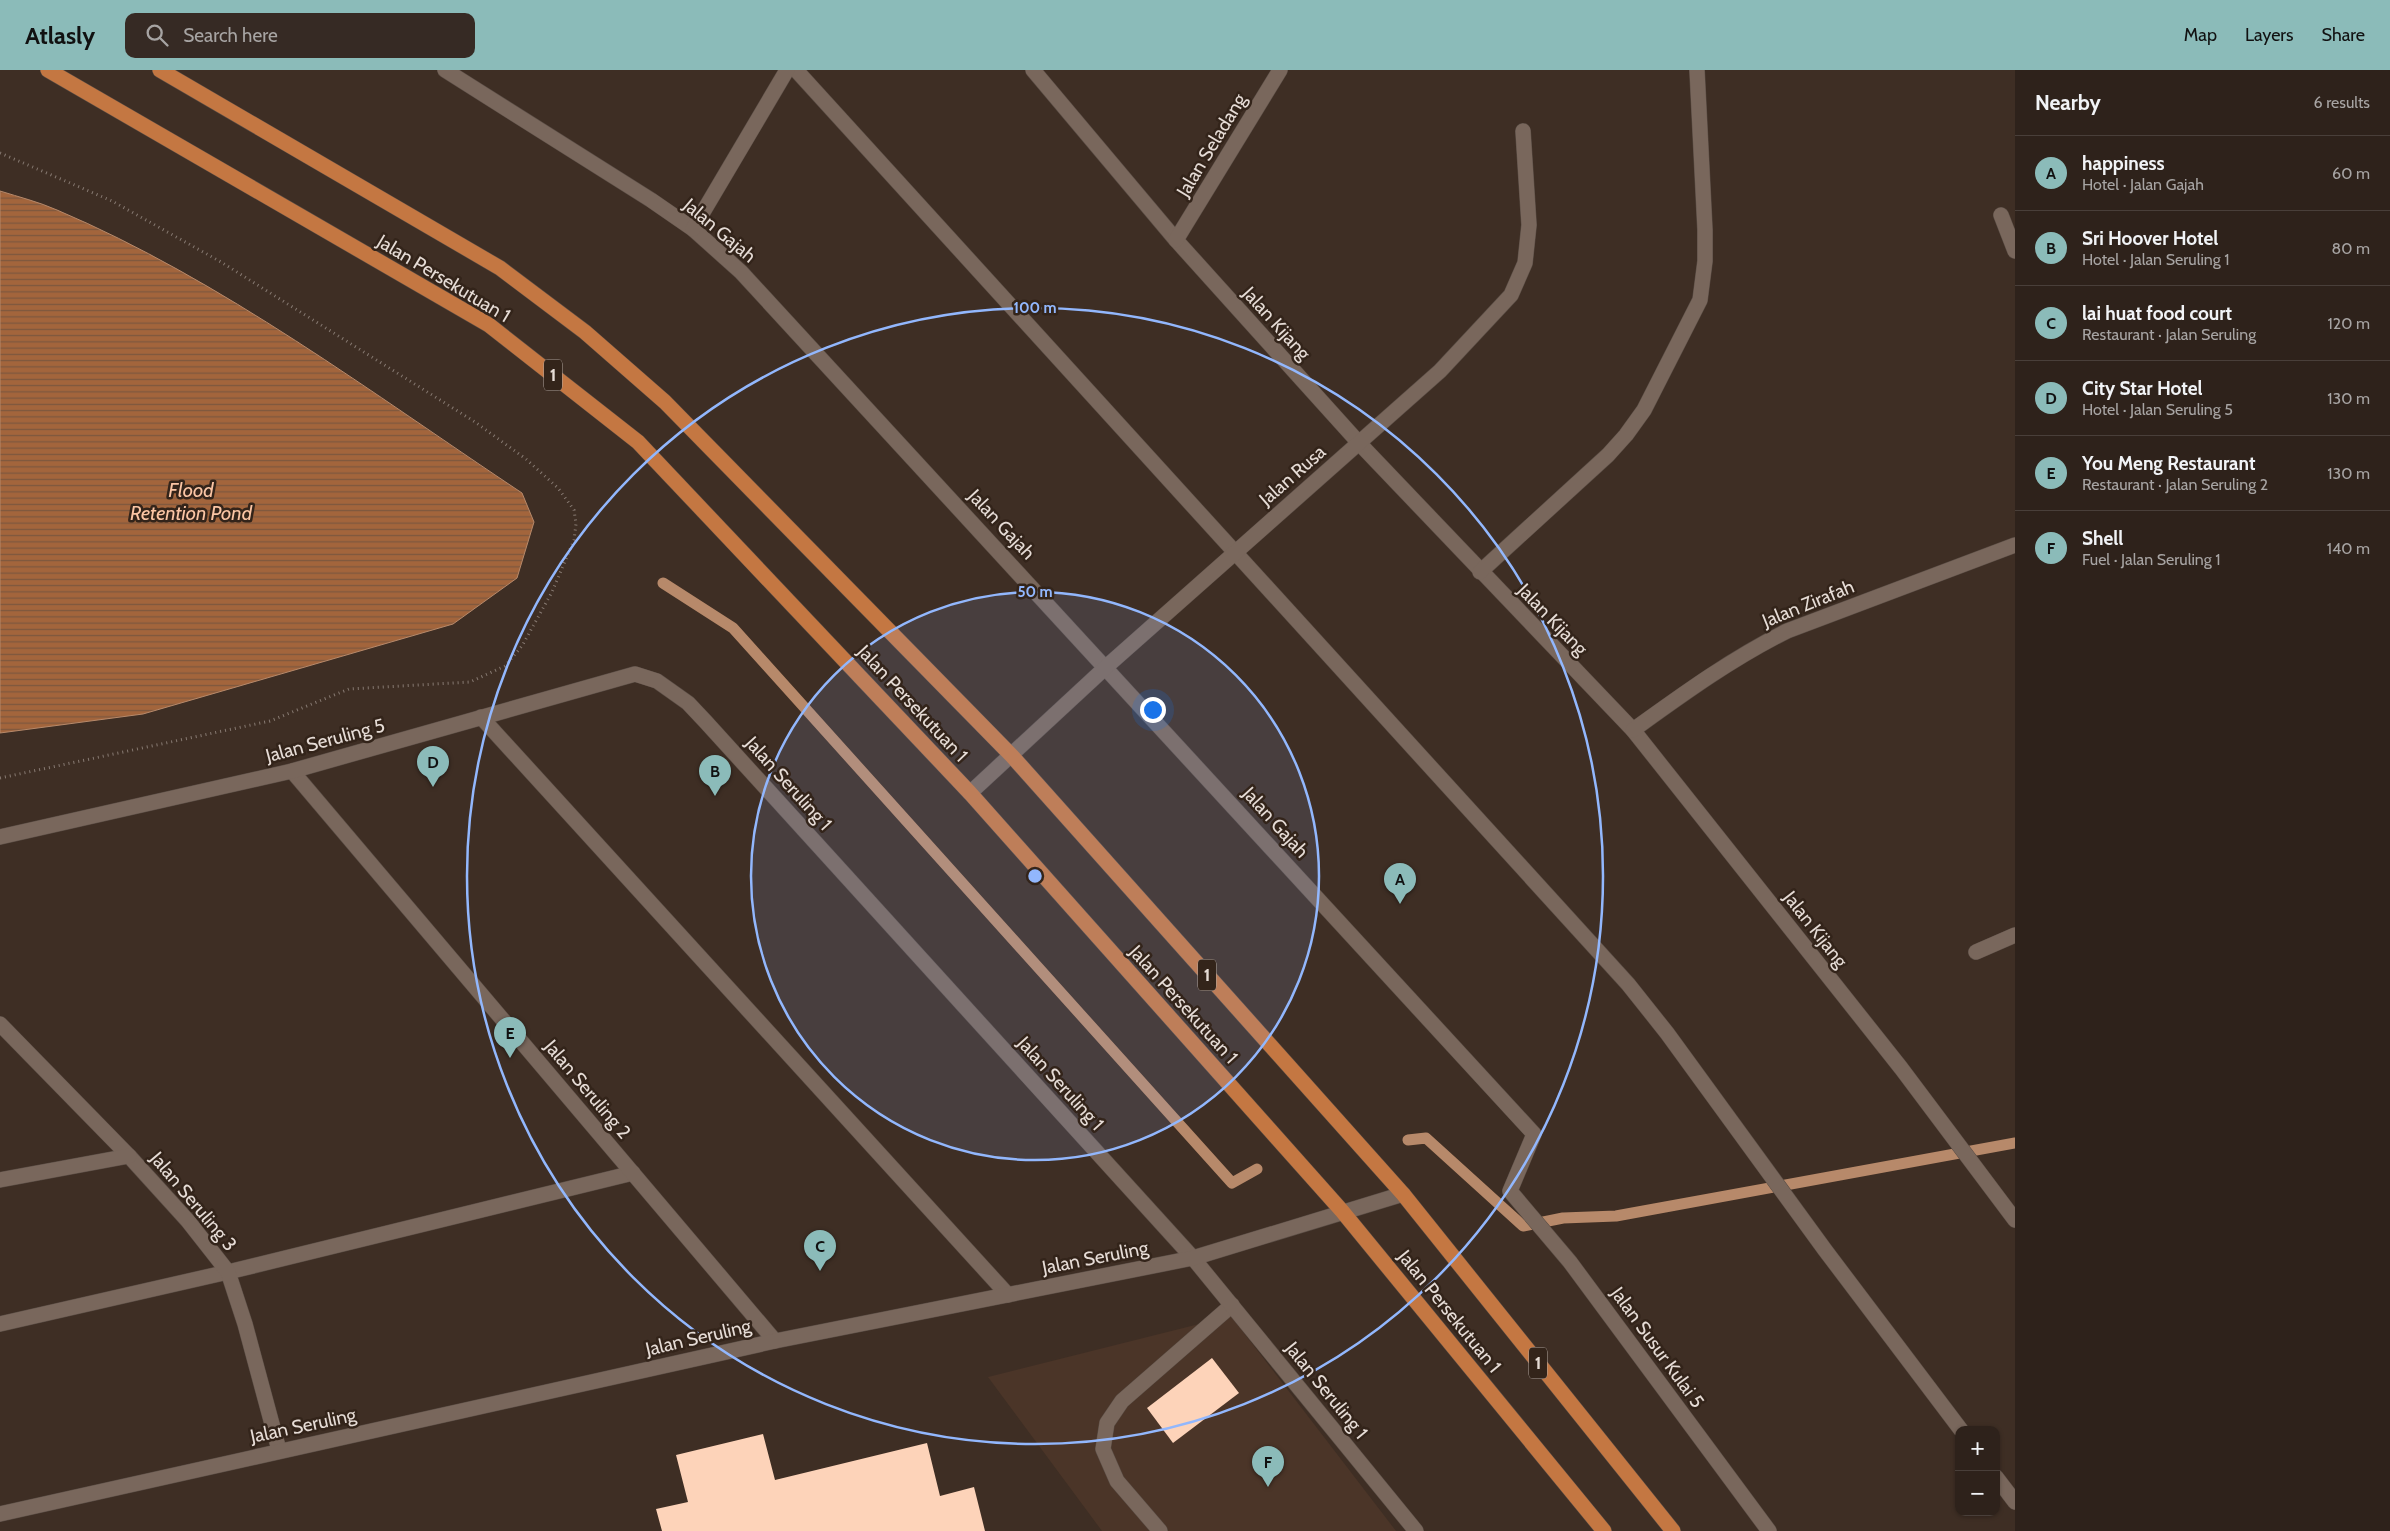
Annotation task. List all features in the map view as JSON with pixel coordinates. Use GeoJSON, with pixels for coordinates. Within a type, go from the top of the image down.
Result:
{"type":"FeatureCollection","features":[{"type":"Feature","properties":{"kind":"highway","name":"Jalan Persekutuan 1"},"geometry":{"type":"LineString","coordinates":[[48,70],[496,331],[638,442],[970,793],[1342,1211],[1604,1531]]}},
{"type":"Feature","properties":{"kind":"highway","name":"Jalan Persekutuan 1"},"geometry":{"type":"LineString","coordinates":[[160,70],[500,268],[585,332],[666,402],[1012,756],[1403,1194],[1673,1531]]}},
{"type":"Feature","properties":{"kind":"street","name":"Jalan Gajah"},"geometry":{"type":"LineString","coordinates":[[445,70],[651,200],[693,229],[741,272],[1534,1134],[1510,1191]]}},
{"type":"Feature","properties":{"kind":"street"},"geometry":{"type":"LineString","coordinates":[[693,229],[787,70]]}},
{"type":"Feature","properties":{"kind":"street"},"geometry":{"type":"LineString","coordinates":[[796,70],[1628,984],[1667,1033],[1708,1092],[1958,1426]]}},
{"type":"Feature","properties":{"kind":"street","name":"Jalan Kijang"},"geometry":{"type":"LineString","coordinates":[[1033,70],[1176,240],[1359,443],[1480,572],[1633,730],[1901,1068],[1994,1189],[2015,1220]]}},
{"type":"Feature","properties":{"kind":"street","name":"Jalan Seladang"},"geometry":{"type":"LineString","coordinates":[[1176,240],[1280,70]]}},
{"type":"Feature","properties":{"kind":"street"},"geometry":{"type":"LineString","coordinates":[[1480,572],[1608,455],[1626,435],[1644,410],[1700,300],[1705,261],[1705,230],[1698,70]]}},
{"type":"Feature","properties":{"kind":"street","name":"Jalan Rusa"},"geometry":{"type":"LineString","coordinates":[[970,793],[1106,667],[1440,371],[1511,295],[1526,264],[1529,224],[1523,130]]}},
{"type":"Feature","properties":{"kind":"street"},"geometry":{"type":"LineString","coordinates":[[2001,215],[2015,251]]}},
{"type":"Feature","properties":{"kind":"street","name":"Jalan Zirafah"},"geometry":{"type":"LineString","coordinates":[[1633,730],[1710,674],[1786,631],[2015,545]]}},
{"type":"Feature","properties":{"kind":"street","name":"Jalan Seruling 5"},"geometry":{"type":"LineString","coordinates":[[0,837],[292,771],[634,674],[657,681]]}},
{"type":"Feature","properties":{"kind":"street","name":"Jalan Seruling 1"},"geometry":{"type":"LineString","coordinates":[[657,681],[688,703],[705,721],[1193,1258],[1416,1531]]}},
{"type":"Feature","properties":{"kind":"street"},"geometry":{"type":"LineString","coordinates":[[481,717],[1008,1295]]}},
{"type":"Feature","properties":{"kind":"street","name":"Jalan Seruling 2"},"geometry":{"type":"LineString","coordinates":[[292,771],[775,1341]]}},
{"type":"Feature","properties":{"kind":"street"},"geometry":{"type":"LineString","coordinates":[[1976,952],[2015,935]]}},
{"type":"Feature","properties":{"kind":"street","name":"Jalan Seruling 3"},"geometry":{"type":"LineString","coordinates":[[0,1024],[130,1156],[188,1221],[228,1272],[245,1324],[279,1450]]}},
{"type":"Feature","properties":{"kind":"street"},"geometry":{"type":"LineString","coordinates":[[0,1180],[130,1156]]}},
{"type":"Feature","properties":{"kind":"street"},"geometry":{"type":"LineString","coordinates":[[0,1324],[228,1272],[633,1173]]}},
{"type":"Feature","properties":{"kind":"street","name":"Jalan Susur Kulai 5"},"geometry":{"type":"LineString","coordinates":[[1510,1191],[1570,1262],[1769,1531]]}},
{"type":"Feature","properties":{"kind":"street","name":"Jalan Seruling"},"geometry":{"type":"LineString","coordinates":[[0,1514],[279,1450],[775,1341],[1193,1258],[1342,1211],[1403,1194]]}},
{"type":"Feature","properties":{"kind":"street"},"geometry":{"type":"LineString","coordinates":[[1160,1531],[1117,1481],[1103,1449],[1107,1423],[1122,1401],[1232,1305]]}},
{"type":"Feature","properties":{"kind":"street"},"geometry":{"type":"LineString","coordinates":[[2000,1482],[2015,1502]]}},
{"type":"Feature","properties":{"kind":"path"},"geometry":{"type":"LineString","coordinates":[[0,153],[112,201],[221,262],[475,422],[526,459],[558,488],[574,510],[576,524],[574,540],[552,592],[522,646],[505,666],[470,682],[348,690],[270,721],[0,778]]}},
{"type":"Feature","properties":{"kind":"shaded area"},"geometry":{"type":"Polygon","coordinates":[[[1231,1316],[1396,1531],[1102,1531],[988,1377],[1231,1316]]]}},
{"type":"Feature","properties":{"kind":"water","name":"Flood Retention Pond"},"geometry":{"type":"Polygon","coordinates":[[[0,191],[57,210],[118,238],[237,304],[353,378],[522,493],[534,522],[517,578],[453,624],[143,714],[0,733],[0,191]]]}},
{"type":"Feature","properties":{"kind":"building"},"geometry":{"type":"Polygon","coordinates":[[[1212,1358],[1239,1393],[1173,1443],[1147,1408],[1212,1358]]]}},
{"type":"Feature","properties":{"kind":"building"},"geometry":{"type":"Polygon","coordinates":[[[763,1434],[775,1480],[927,1443],[940,1496],[974,1487],[985,1531],[662,1531],[656,1509],[688,1502],[676,1455],[763,1434]]]}},
{"type":"Feature","properties":{"kind":"waterway"},"geometry":{"type":"LineString","coordinates":[[663,583],[733,628],[1232,1183],[1257,1169]]}},
{"type":"Feature","properties":{"kind":"waterway"},"geometry":{"type":"LineString","coordinates":[[1408,1140],[1426,1138],[1523,1226],[1563,1218],[1616,1216],[2015,1143]]}},
{"type":"Feature","properties":{"kind":"place","name":"City Star Hotel"},"geometry":{"type":"Point","coordinates":[433,787]}},
{"type":"Feature","properties":{"kind":"place","name":"Sri Hoover Hotel"},"geometry":{"type":"Point","coordinates":[715,796]}},
{"type":"Feature","properties":{"kind":"place","name":"happiness"},"geometry":{"type":"Point","coordinates":[1400,904]}},
{"type":"Feature","properties":{"kind":"place","name":"You Meng Restaurant"},"geometry":{"type":"Point","coordinates":[510,1058]}},
{"type":"Feature","properties":{"kind":"place","name":"lai huat food court"},"geometry":{"type":"Point","coordinates":[820,1271]}},
{"type":"Feature","properties":{"kind":"place","name":"Shell"},"geometry":{"type":"Point","coordinates":[1268,1487]}}]}
